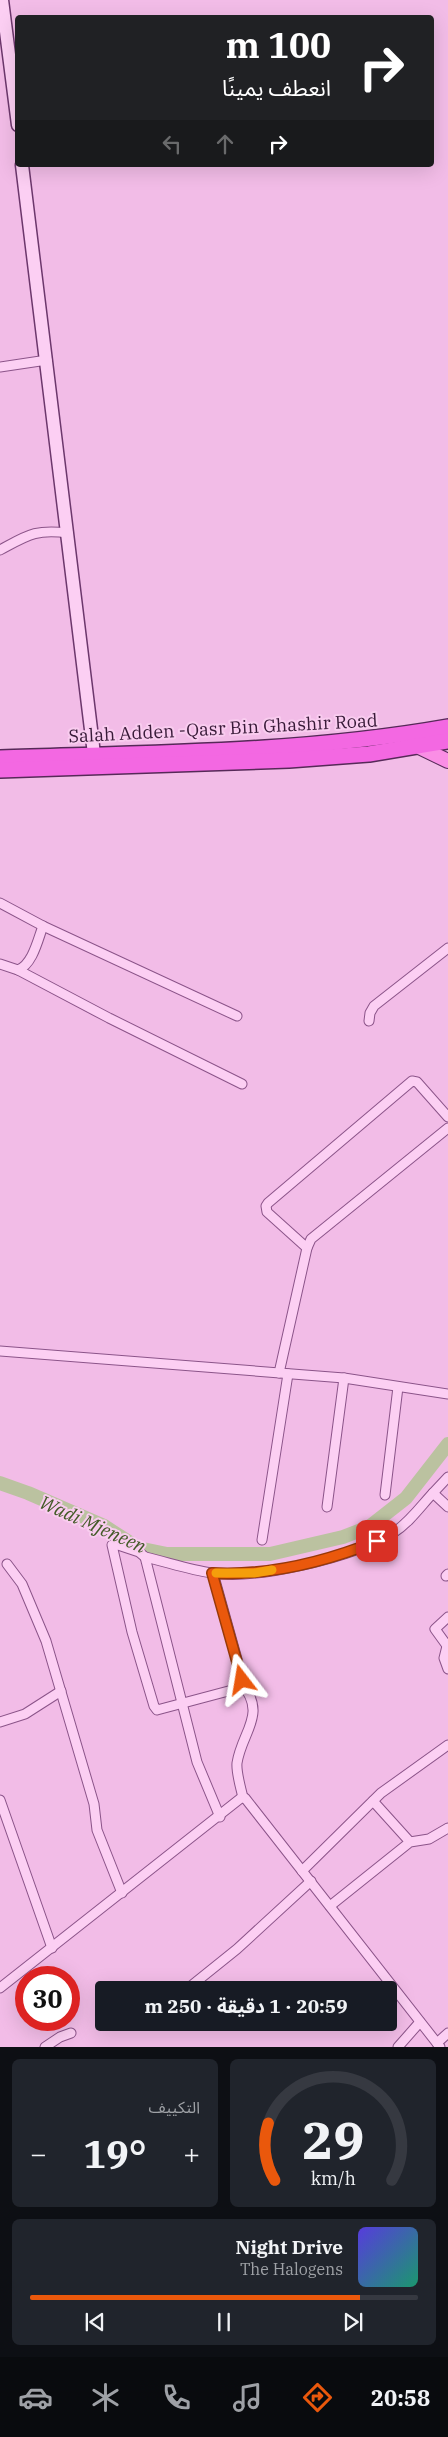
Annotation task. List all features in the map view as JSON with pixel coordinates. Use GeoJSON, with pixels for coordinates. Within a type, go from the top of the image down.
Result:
{"type":"FeatureCollection","features":[{"type":"Feature","properties":{"kind":"highway","name":"Salah Adden -Qasr Bin Ghashir Road"},"geometry":{"type":"LineString","coordinates":[[0,758],[370,747],[446,737]]}},
{"type":"Feature","properties":{"kind":"highway"},"geometry":{"type":"LineString","coordinates":[[0,770],[290,760],[370,747],[417,746],[446,737]]}},
{"type":"Feature","properties":{"kind":"main road"},"geometry":{"type":"LineString","coordinates":[[2,0],[15,102]]}},
{"type":"Feature","properties":{"kind":"main road"},"geometry":{"type":"LineString","coordinates":[[22,167],[94,754]]}},
{"type":"Feature","properties":{"kind":"main road"},"geometry":{"type":"LineString","coordinates":[[417,746],[448,761]]}},
{"type":"Feature","properties":{"kind":"street"},"geometry":{"type":"LineString","coordinates":[[0,366],[47,360]]}},
{"type":"Feature","properties":{"kind":"street"},"geometry":{"type":"LineString","coordinates":[[0,550],[16,539],[33,533],[50,531],[68,533]]}},
{"type":"Feature","properties":{"kind":"street"},"geometry":{"type":"LineString","coordinates":[[0,903],[43,926],[237,1016]]}},
{"type":"Feature","properties":{"kind":"street"},"geometry":{"type":"LineString","coordinates":[[18,970],[22,968],[33,952],[43,926]]}},
{"type":"Feature","properties":{"kind":"street"},"geometry":{"type":"LineString","coordinates":[[369,1021],[370,1013],[374,1006],[448,948]]}},
{"type":"Feature","properties":{"kind":"street"},"geometry":{"type":"LineString","coordinates":[[0,964],[18,970],[108,1018],[242,1084]]}},
{"type":"Feature","properties":{"kind":"street"},"geometry":{"type":"LineString","coordinates":[[307,1248],[267,1212],[266,1206],[268,1203],[412,1081],[417,1082],[448,1117]]}},
{"type":"Feature","properties":{"kind":"street"},"geometry":{"type":"LineString","coordinates":[[262,1540],[284,1374],[307,1248],[311,1240],[321,1231],[448,1128]]}},
{"type":"Feature","properties":{"kind":"street"},"geometry":{"type":"LineString","coordinates":[[0,1351],[344,1378],[448,1394]]}},
{"type":"Feature","properties":{"kind":"street"},"geometry":{"type":"LineString","coordinates":[[327,1507],[344,1378]]}},
{"type":"Feature","properties":{"kind":"street"},"geometry":{"type":"LineString","coordinates":[[385,1495],[398,1387]]}},
{"type":"Feature","properties":{"kind":"street"},"geometry":{"type":"LineString","coordinates":[[212,1573],[242,1677],[241,1683],[236,1689],[157,1710],[154,1706],[132,1632],[112,1545],[115,1544],[139,1552],[146,1557],[212,1573],[254,1573],[315,1562],[360,1548],[393,1533],[406,1523],[448,1477]]}},
{"type":"Feature","properties":{"kind":"street"},"geometry":{"type":"LineString","coordinates":[[433,1493],[448,1507]]}},
{"type":"Feature","properties":{"kind":"street"},"geometry":{"type":"LineString","coordinates":[[146,1557],[197,1762],[220,1817]]}},
{"type":"Feature","properties":{"kind":"street"},"geometry":{"type":"LineString","coordinates":[[7,1564],[22,1584],[46,1642],[94,1804],[97,1830],[122,1893]]}},
{"type":"Feature","properties":{"kind":"street"},"geometry":{"type":"LineString","coordinates":[[448,1616],[435,1628],[448,1646],[444,1658],[448,1670]]}},
{"type":"Feature","properties":{"kind":"street"},"geometry":{"type":"LineString","coordinates":[[241,1683],[251,1696],[254,1710],[237,1766],[243,1798],[247,1800],[311,1881],[438,2045],[448,2033]]}},
{"type":"Feature","properties":{"kind":"street"},"geometry":{"type":"LineString","coordinates":[[0,1722],[25,1714],[61,1691]]}},
{"type":"Feature","properties":{"kind":"street"},"geometry":{"type":"LineString","coordinates":[[302,1871],[388,1788],[448,1745]]}},
{"type":"Feature","properties":{"kind":"street"},"geometry":{"type":"LineString","coordinates":[[0,1988],[243,1798]]}},
{"type":"Feature","properties":{"kind":"street"},"geometry":{"type":"LineString","coordinates":[[0,1800],[52,1948]]}},
{"type":"Feature","properties":{"kind":"street"},"geometry":{"type":"LineString","coordinates":[[373,1801],[410,1842]]}},
{"type":"Feature","properties":{"kind":"street"},"geometry":{"type":"LineString","coordinates":[[330,1906],[410,1842],[429,1839],[448,1828]]}},
{"type":"Feature","properties":{"kind":"street"},"geometry":{"type":"LineString","coordinates":[[197,1981],[238,1949],[311,1881]]}},
{"type":"Feature","properties":{"kind":"street"},"geometry":{"type":"LineString","coordinates":[[398,2047],[420,2022]]}},
{"type":"Feature","properties":{"kind":"street"},"geometry":{"type":"LineString","coordinates":[[45,2047],[60,2037],[71,2033]]}},
{"type":"Feature","properties":{"kind":"waterway","name":"Wadi Mjeneen"},"geometry":{"type":"LineString","coordinates":[[0,1483],[104,1526],[138,1548],[167,1554],[270,1554],[343,1537],[369,1527],[406,1498],[448,1444]]}},
{"type":"Feature","properties":{"kind":"slow traffic"},"geometry":{"type":"LineString","coordinates":[[216,1573],[254,1573],[272,1570]]}},
{"type":"Feature","properties":{"kind":"route"},"geometry":{"type":"LineString","coordinates":[[242,1680],[212,1573],[254,1573],[280,1569],[315,1562],[377,1541]]}}]}
